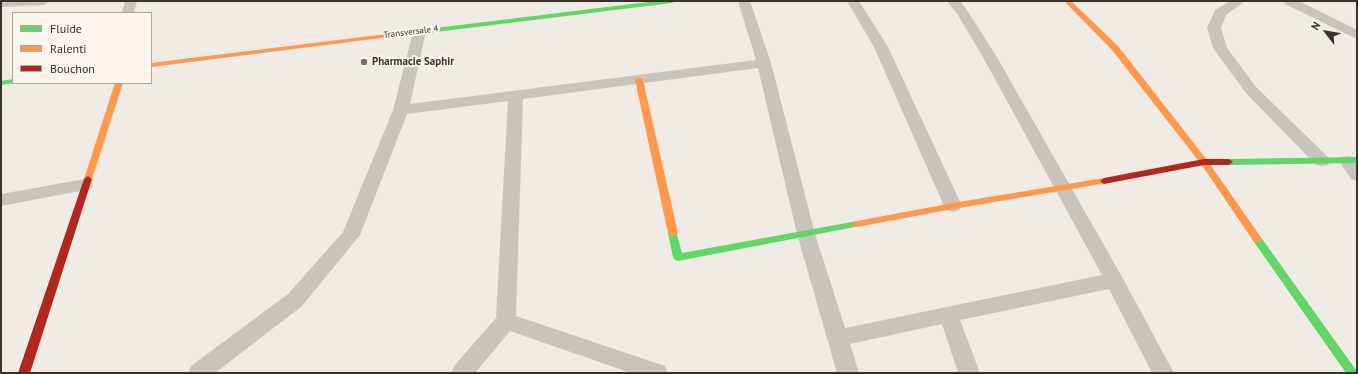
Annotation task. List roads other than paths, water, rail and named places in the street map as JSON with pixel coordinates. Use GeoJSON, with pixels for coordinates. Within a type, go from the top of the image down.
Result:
{"type":"FeatureCollection","features":[{"type":"Feature","properties":{"kind":"street"},"geometry":{"type":"LineString","coordinates":[[1,3],[43,1]]}},
{"type":"Feature","properties":{"kind":"street"},"geometry":{"type":"LineString","coordinates":[[128,12],[131,1]]}},
{"type":"Feature","properties":{"kind":"street","name":"Transversale 4"},"geometry":{"type":"LineString","coordinates":[[152,65],[672,1]]}},
{"type":"Feature","properties":{"kind":"street"},"geometry":{"type":"LineString","coordinates":[[744,1],[764,63],[806,234],[848,373]]}},
{"type":"Feature","properties":{"kind":"street"},"geometry":{"type":"LineString","coordinates":[[853,1],[881,47],[953,206]]}},
{"type":"Feature","properties":{"kind":"street"},"geometry":{"type":"LineString","coordinates":[[953,1],[963,13],[991,59],[1114,280],[1163,373]]}},
{"type":"Feature","properties":{"kind":"street"},"geometry":{"type":"LineString","coordinates":[[1067,1],[1115,48],[1204,162],[1306,310],[1352,373]]}},
{"type":"Feature","properties":{"kind":"street"},"geometry":{"type":"LineString","coordinates":[[1239,1],[1220,13],[1214,28],[1220,48],[1251,90],[1322,161]]}},
{"type":"Feature","properties":{"kind":"street"},"geometry":{"type":"LineString","coordinates":[[1289,1],[1357,35]]}},
{"type":"Feature","properties":{"kind":"street"},"geometry":{"type":"LineString","coordinates":[[199,373],[295,300],[351,235],[401,110],[419,31]]}},
{"type":"Feature","properties":{"kind":"street"},"geometry":{"type":"LineString","coordinates":[[401,110],[764,63]]}},
{"type":"Feature","properties":{"kind":"street"},"geometry":{"type":"LineString","coordinates":[[639,80],[678,257],[953,206],[1063,189],[1204,162],[1352,160],[1357,175]]}},
{"type":"Feature","properties":{"kind":"street"},"geometry":{"type":"LineString","coordinates":[[1,83],[12,82]]}},
{"type":"Feature","properties":{"kind":"street"},"geometry":{"type":"LineString","coordinates":[[24,373],[119,84]]}},
{"type":"Feature","properties":{"kind":"street"},"geometry":{"type":"LineString","coordinates":[[462,373],[506,321],[516,96]]}},
{"type":"Feature","properties":{"kind":"street"},"geometry":{"type":"LineString","coordinates":[[1,200],[85,185]]}},
{"type":"Feature","properties":{"kind":"street"},"geometry":{"type":"LineString","coordinates":[[838,338],[1114,280]]}},
{"type":"Feature","properties":{"kind":"street"},"geometry":{"type":"LineString","coordinates":[[948,314],[969,373]]}},
{"type":"Feature","properties":{"kind":"street"},"geometry":{"type":"LineString","coordinates":[[506,321],[616,366],[656,373]]}},
{"type":"Feature","properties":{"kind":"place","name":"Pharmacie Saphir"},"geometry":{"type":"Point","coordinates":[364,62]}}]}
